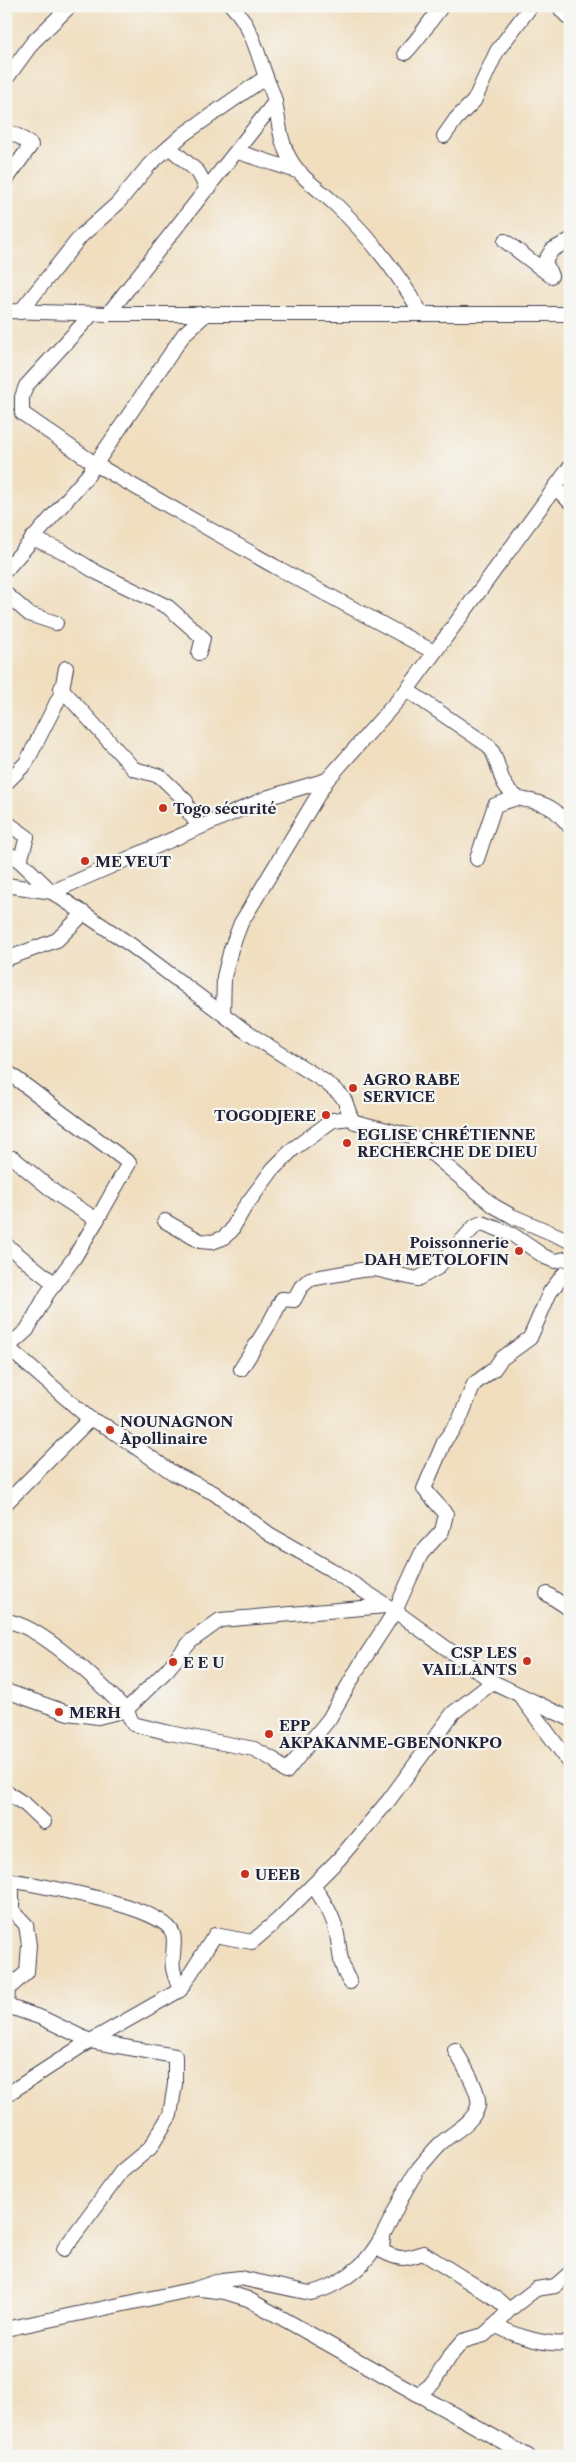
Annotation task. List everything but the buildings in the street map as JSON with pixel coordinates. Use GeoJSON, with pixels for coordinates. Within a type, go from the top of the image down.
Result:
{"type":"FeatureCollection","features":[{"type":"Feature","properties":{"kind":"street"},"geometry":{"type":"LineString","coordinates":[[6,79],[33,42],[70,6]]}},
{"type":"Feature","properties":{"kind":"street"},"geometry":{"type":"LineString","coordinates":[[232,6],[245,22],[254,38],[275,102],[284,143],[291,161],[365,236],[404,282],[421,314]]}},
{"type":"Feature","properties":{"kind":"street"},"geometry":{"type":"LineString","coordinates":[[405,54],[442,6]]}},
{"type":"Feature","properties":{"kind":"street"},"geometry":{"type":"LineString","coordinates":[[444,136],[456,119],[474,101],[497,51],[531,6]]}},
{"type":"Feature","properties":{"kind":"street"},"geometry":{"type":"LineString","coordinates":[[564,6],[562,11],[570,19]]}},
{"type":"Feature","properties":{"kind":"street"},"geometry":{"type":"LineString","coordinates":[[13,312],[81,236],[117,204],[150,164],[169,147],[243,91],[266,77]]}},
{"type":"Feature","properties":{"kind":"street"},"geometry":{"type":"LineString","coordinates":[[108,314],[238,152],[275,102]]}},
{"type":"Feature","properties":{"kind":"street"},"geometry":{"type":"LineString","coordinates":[[6,131],[32,145],[6,180]]}},
{"type":"Feature","properties":{"kind":"street"},"geometry":{"type":"LineString","coordinates":[[169,147],[198,172],[204,183],[210,187]]}},
{"type":"Feature","properties":{"kind":"street"},"geometry":{"type":"LineString","coordinates":[[238,152],[300,172]]}},
{"type":"Feature","properties":{"kind":"street"},"geometry":{"type":"LineString","coordinates":[[505,241],[551,276],[545,261],[552,250],[570,240]]}},
{"type":"Feature","properties":{"kind":"street"},"geometry":{"type":"LineString","coordinates":[[13,312],[92,314],[570,314]]}},
{"type":"Feature","properties":{"kind":"street"},"geometry":{"type":"LineString","coordinates":[[6,570],[95,464],[179,342],[207,313]]}},
{"type":"Feature","properties":{"kind":"street"},"geometry":{"type":"LineString","coordinates":[[92,314],[26,386],[22,397],[22,413],[95,464],[274,566],[434,652]]}},
{"type":"Feature","properties":{"kind":"street"},"geometry":{"type":"LineString","coordinates":[[222,1014],[224,977],[231,949],[241,923],[327,780],[407,690],[570,467]]}},
{"type":"Feature","properties":{"kind":"street"},"geometry":{"type":"LineString","coordinates":[[555,487],[570,502]]}},
{"type":"Feature","properties":{"kind":"street"},"geometry":{"type":"LineString","coordinates":[[32,538],[62,551],[96,572],[168,607],[203,638],[199,653]]}},
{"type":"Feature","properties":{"kind":"street"},"geometry":{"type":"LineString","coordinates":[[6,594],[28,614],[56,623]]}},
{"type":"Feature","properties":{"kind":"street"},"geometry":{"type":"LineString","coordinates":[[6,783],[26,763],[62,694],[61,688],[66,668]]}},
{"type":"Feature","properties":{"kind":"street"},"geometry":{"type":"LineString","coordinates":[[61,688],[134,768],[160,776],[186,800],[187,807],[191,811],[190,814],[199,826]]}},
{"type":"Feature","properties":{"kind":"street"},"geometry":{"type":"LineString","coordinates":[[407,690],[489,746],[494,753],[499,778],[495,805],[477,859]]}},
{"type":"Feature","properties":{"kind":"street"},"geometry":{"type":"LineString","coordinates":[[499,778],[517,798]]}},
{"type":"Feature","properties":{"kind":"street"},"geometry":{"type":"LineString","coordinates":[[6,885],[52,892],[199,826],[269,797],[327,780]]}},
{"type":"Feature","properties":{"kind":"street"},"geometry":{"type":"LineString","coordinates":[[495,805],[517,798],[551,807],[557,811],[570,827]]}},
{"type":"Feature","properties":{"kind":"street"},"geometry":{"type":"LineString","coordinates":[[6,822],[27,837],[20,861]]}},
{"type":"Feature","properties":{"kind":"street"},"geometry":{"type":"LineString","coordinates":[[6,852],[20,861],[52,892],[131,945],[222,1014],[335,1090],[345,1101],[351,1118],[361,1125],[411,1136],[494,1206],[512,1216],[570,1241]]}},
{"type":"Feature","properties":{"kind":"street"},"geometry":{"type":"LineString","coordinates":[[6,959],[57,940],[84,913]]}},
{"type":"Feature","properties":{"kind":"street"},"geometry":{"type":"LineString","coordinates":[[6,1071],[129,1164],[74,1258],[55,1284],[27,1330],[7,1346],[90,1419],[107,1427],[174,1473],[214,1493],[269,1534],[330,1569],[493,1682],[570,1719]]}},
{"type":"Feature","properties":{"kind":"street"},"geometry":{"type":"LineString","coordinates":[[165,1221],[200,1241],[212,1242],[223,1238],[232,1231],[244,1208],[273,1170],[293,1149],[333,1120],[351,1118]]}},
{"type":"Feature","properties":{"kind":"street"},"geometry":{"type":"LineString","coordinates":[[12,1158],[58,1195],[97,1220]]}},
{"type":"Feature","properties":{"kind":"street"},"geometry":{"type":"LineString","coordinates":[[6,1621],[14,1622],[46,1640],[104,1687],[126,1710],[133,1724],[254,1749],[274,1760],[286,1772],[329,1719],[421,1554],[442,1531],[446,1514],[424,1489],[445,1440],[459,1420],[474,1384],[494,1369],[501,1359],[530,1338],[550,1292],[567,1278],[555,1261],[545,1257],[513,1235],[482,1223],[476,1226],[437,1268],[417,1279],[375,1269],[310,1279],[301,1287],[294,1300],[282,1299],[270,1324],[241,1369]]}},
{"type":"Feature","properties":{"kind":"street"},"geometry":{"type":"LineString","coordinates":[[6,1245],[55,1284]]}},
{"type":"Feature","properties":{"kind":"street"},"geometry":{"type":"LineString","coordinates":[[555,1261],[570,1258]]}},
{"type":"Feature","properties":{"kind":"street"},"geometry":{"type":"LineString","coordinates":[[6,1503],[90,1419]]}},
{"type":"Feature","properties":{"kind":"street"},"geometry":{"type":"LineString","coordinates":[[547,1594],[570,1609]]}},
{"type":"Feature","properties":{"kind":"street"},"geometry":{"type":"LineString","coordinates":[[6,1691],[68,1714],[98,1718],[126,1710],[166,1670],[191,1641],[220,1620],[390,1609]]}},
{"type":"Feature","properties":{"kind":"street"},"geometry":{"type":"LineString","coordinates":[[6,2095],[90,2041],[180,1990],[215,1935],[252,1942],[339,1859],[389,1800],[453,1713],[493,1682]]}},
{"type":"Feature","properties":{"kind":"street"},"geometry":{"type":"LineString","coordinates":[[520,1696],[570,1763]]}},
{"type":"Feature","properties":{"kind":"street"},"geometry":{"type":"LineString","coordinates":[[6,1792],[26,1805],[44,1822]]}},
{"type":"Feature","properties":{"kind":"street"},"geometry":{"type":"LineString","coordinates":[[6,1880],[121,1904],[152,1915],[166,1923],[173,1934],[173,1968],[180,1990]]}},
{"type":"Feature","properties":{"kind":"street"},"geometry":{"type":"LineString","coordinates":[[6,1880],[12,1891],[12,1910],[26,1925],[29,1945],[27,1972],[8,1989],[7,2006],[42,2018],[90,2041],[174,2056],[175,2084],[170,2115],[150,2148],[122,2172],[64,2249]]}},
{"type":"Feature","properties":{"kind":"street"},"geometry":{"type":"LineString","coordinates":[[313,1885],[328,1908],[336,1930],[342,1970],[350,1982]]}},
{"type":"Feature","properties":{"kind":"street"},"geometry":{"type":"LineString","coordinates":[[6,2329],[195,2289],[222,2280],[240,2278],[310,2293],[322,2291],[359,2267],[374,2250],[418,2170],[439,2145],[475,2115],[479,2104],[477,2093],[455,2050]]}},
{"type":"Feature","properties":{"kind":"street"},"geometry":{"type":"LineString","coordinates":[[384,2232],[382,2251],[393,2257],[406,2259],[423,2253],[498,2300],[509,2310]]}},
{"type":"Feature","properties":{"kind":"street"},"geometry":{"type":"LineString","coordinates":[[492,2329],[509,2310],[536,2289],[555,2286],[570,2273]]}},
{"type":"Feature","properties":{"kind":"street"},"geometry":{"type":"LineString","coordinates":[[195,2289],[225,2292],[248,2300],[528,2456]]}},
{"type":"Feature","properties":{"kind":"street"},"geometry":{"type":"LineString","coordinates":[[418,2394],[433,2382],[450,2356],[463,2341],[484,2335],[495,2325],[505,2331],[543,2341],[561,2344],[570,2343]]}},
{"type":"Feature","properties":{"kind":"place","name":"Togo sécurité"},"geometry":{"type":"Point","coordinates":[163,808]}},
{"type":"Feature","properties":{"kind":"place","name":"ME VEUT"},"geometry":{"type":"Point","coordinates":[85,861]}},
{"type":"Feature","properties":{"kind":"place","name":"AGRO RABE SERVICE"},"geometry":{"type":"Point","coordinates":[353,1088]}},
{"type":"Feature","properties":{"kind":"place","name":"TOGODJERE"},"geometry":{"type":"Point","coordinates":[326,1115]}},
{"type":"Feature","properties":{"kind":"place","name":"EGLISE CHRÉTIENNE RECHERCHE DE DIEU"},"geometry":{"type":"Point","coordinates":[347,1143]}},
{"type":"Feature","properties":{"kind":"place","name":"Poissonnerie DAH METOLOFIN"},"geometry":{"type":"Point","coordinates":[519,1251]}},
{"type":"Feature","properties":{"kind":"place","name":"NOUNAGNON Apollinaire"},"geometry":{"type":"Point","coordinates":[110,1430]}},
{"type":"Feature","properties":{"kind":"place","name":"CSP LES VAILLANTS"},"geometry":{"type":"Point","coordinates":[527,1661]}},
{"type":"Feature","properties":{"kind":"place","name":"E E U"},"geometry":{"type":"Point","coordinates":[173,1662]}},
{"type":"Feature","properties":{"kind":"place","name":"MERH"},"geometry":{"type":"Point","coordinates":[59,1712]}},
{"type":"Feature","properties":{"kind":"place","name":"EPP AKPAKANME-GBENONKPO"},"geometry":{"type":"Point","coordinates":[269,1734]}},
{"type":"Feature","properties":{"kind":"place","name":"UEEB"},"geometry":{"type":"Point","coordinates":[245,1874]}}]}
